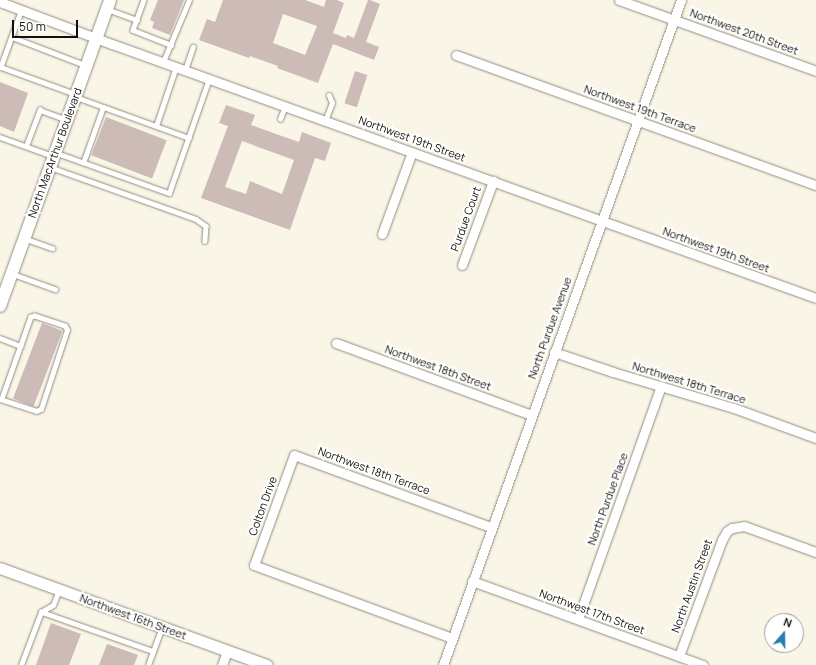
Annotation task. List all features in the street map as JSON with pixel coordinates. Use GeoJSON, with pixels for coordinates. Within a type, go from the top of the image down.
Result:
{"type":"FeatureCollection","features":[{"type":"Feature","properties":{"kind":"main road","name":"North MacArthur Boulevard"},"geometry":{"type":"LineString","coordinates":[[0,306],[108,4]]}},
{"type":"Feature","properties":{"kind":"street","name":"Northwest 20th Street"},"geometry":{"type":"LineString","coordinates":[[619,0],[816,71]]}},
{"type":"Feature","properties":{"kind":"street","name":"North Purdue Avenue"},"geometry":{"type":"LineString","coordinates":[[443,665],[491,527],[681,0]]}},
{"type":"Feature","properties":{"kind":"street","name":"Northwest 19th Street"},"geometry":{"type":"LineString","coordinates":[[0,2],[816,298]]}},
{"type":"Feature","properties":{"kind":"street","name":"Northwest 19th Terrace"},"geometry":{"type":"LineString","coordinates":[[456,55],[816,185]]}},
{"type":"Feature","properties":{"kind":"street"},"geometry":{"type":"LineString","coordinates":[[382,234],[412,152]]}},
{"type":"Feature","properties":{"kind":"street","name":"Purdue Court"},"geometry":{"type":"LineString","coordinates":[[462,265],[493,181]]}},
{"type":"Feature","properties":{"kind":"street","name":"Northwest 18th Street"},"geometry":{"type":"LineString","coordinates":[[336,343],[532,415]]}},
{"type":"Feature","properties":{"kind":"street","name":"Northwest 18th Terrace"},"geometry":{"type":"LineString","coordinates":[[554,352],[728,406],[816,438]]}},
{"type":"Feature","properties":{"kind":"street","name":"North Purdue Place"},"geometry":{"type":"LineString","coordinates":[[578,619],[661,386]]}},
{"type":"Feature","properties":{"kind":"street","name":"Northwest 18th Terrace"},"geometry":{"type":"LineString","coordinates":[[294,455],[491,527]]}},
{"type":"Feature","properties":{"kind":"street","name":"Colton Drive"},"geometry":{"type":"LineString","coordinates":[[294,455],[254,564],[452,638]]}},
{"type":"Feature","properties":{"kind":"street","name":"North Austin Street"},"geometry":{"type":"LineString","coordinates":[[679,656],[722,540],[727,531],[737,526],[750,528],[816,552]]}},
{"type":"Feature","properties":{"kind":"street","name":"Northwest 16th Street"},"geometry":{"type":"LineString","coordinates":[[0,568],[267,665]]}},
{"type":"Feature","properties":{"kind":"street","name":"Northwest 17th Street"},"geometry":{"type":"LineString","coordinates":[[472,581],[703,665]]}},
{"type":"Feature","properties":{"kind":"street"},"geometry":{"type":"LineString","coordinates":[[222,665],[227,650]]}},
{"type":"Feature","properties":{"kind":"lane"},"geometry":{"type":"LineString","coordinates":[[144,0],[133,30],[171,45]]}},
{"type":"Feature","properties":{"kind":"lane"},"geometry":{"type":"LineString","coordinates":[[163,62],[189,0]]}},
{"type":"Feature","properties":{"kind":"lane"},"geometry":{"type":"LineString","coordinates":[[108,4],[137,20]]}},
{"type":"Feature","properties":{"kind":"lane"},"geometry":{"type":"LineString","coordinates":[[22,10],[1,67],[103,107],[189,138]]}},
{"type":"Feature","properties":{"kind":"lane"},"geometry":{"type":"LineString","coordinates":[[12,37],[86,65]]}},
{"type":"Feature","properties":{"kind":"lane"},"geometry":{"type":"LineString","coordinates":[[156,126],[180,68],[193,47]]}},
{"type":"Feature","properties":{"kind":"lane"},"geometry":{"type":"LineString","coordinates":[[53,159],[83,162],[169,193],[210,79]]}},
{"type":"Feature","properties":{"kind":"lane"},"geometry":{"type":"LineString","coordinates":[[325,120],[332,103],[329,96]]}},
{"type":"Feature","properties":{"kind":"lane"},"geometry":{"type":"LineString","coordinates":[[280,119],[285,106]]}},
{"type":"Feature","properties":{"kind":"lane"},"geometry":{"type":"LineString","coordinates":[[83,162],[103,107]]}},
{"type":"Feature","properties":{"kind":"lane"},"geometry":{"type":"LineString","coordinates":[[26,146],[40,110],[67,120]]}},
{"type":"Feature","properties":{"kind":"lane"},"geometry":{"type":"LineString","coordinates":[[0,137],[26,146],[53,159],[196,219],[206,226],[205,241]]}},
{"type":"Feature","properties":{"kind":"lane"},"geometry":{"type":"LineString","coordinates":[[24,238],[52,248]]}},
{"type":"Feature","properties":{"kind":"lane"},"geometry":{"type":"LineString","coordinates":[[12,273],[55,289]]}},
{"type":"Feature","properties":{"kind":"lane"},"geometry":{"type":"LineString","coordinates":[[34,316],[65,326],[67,330],[41,409],[36,411],[1,399],[21,346],[31,317],[34,316]]}},
{"type":"Feature","properties":{"kind":"lane"},"geometry":{"type":"LineString","coordinates":[[0,338],[21,346]]}},
{"type":"Feature","properties":{"kind":"lane"},"geometry":{"type":"LineString","coordinates":[[21,665],[42,612],[53,604],[60,590]]}},
{"type":"Feature","properties":{"kind":"lane"},"geometry":{"type":"LineString","coordinates":[[42,612],[153,651]]}},
{"type":"Feature","properties":{"kind":"lane"},"geometry":{"type":"LineString","coordinates":[[148,665],[162,627]]}},
{"type":"Feature","properties":{"kind":"building"},"geometry":{"type":"Polygon","coordinates":[[[158,0],[184,0],[170,35],[152,28],[154,22],[150,20],[158,0]]]}},
{"type":"Feature","properties":{"kind":"building"},"geometry":{"type":"Polygon","coordinates":[[[223,0],[305,0],[324,7],[326,0],[337,0],[344,3],[333,33],[346,38],[347,35],[354,38],[368,0],[380,4],[366,42],[379,47],[374,60],[333,44],[318,83],[277,68],[278,66],[250,56],[249,58],[199,40],[207,19],[215,22],[223,0]],[[283,14],[273,43],[305,55],[317,26],[283,14]]]}},
{"type":"Feature","properties":{"kind":"building"},"geometry":{"type":"Polygon","coordinates":[[[355,71],[367,75],[357,107],[344,103],[355,71]]]}},
{"type":"Feature","properties":{"kind":"building"},"geometry":{"type":"Polygon","coordinates":[[[0,82],[28,93],[14,132],[0,126],[0,82]]]}},
{"type":"Feature","properties":{"kind":"building"},"geometry":{"type":"Polygon","coordinates":[[[226,105],[255,115],[251,125],[299,142],[302,132],[331,143],[325,161],[315,158],[290,230],[201,198],[228,126],[219,123],[226,105]],[[242,141],[225,187],[246,194],[250,181],[282,194],[294,160],[242,141]]]}},
{"type":"Feature","properties":{"kind":"building"},"geometry":{"type":"Polygon","coordinates":[[[106,117],[167,140],[152,179],[91,155],[106,117]]]}},
{"type":"Feature","properties":{"kind":"building"},"geometry":{"type":"Polygon","coordinates":[[[42,323],[63,331],[34,407],[13,399],[42,323]]]}},
{"type":"Feature","properties":{"kind":"building"},"geometry":{"type":"Polygon","coordinates":[[[51,623],[81,634],[69,665],[36,665],[51,623]]]}},
{"type":"Feature","properties":{"kind":"building"},"geometry":{"type":"Polygon","coordinates":[[[107,644],[138,655],[134,665],[99,665],[107,644]]]}}]}
